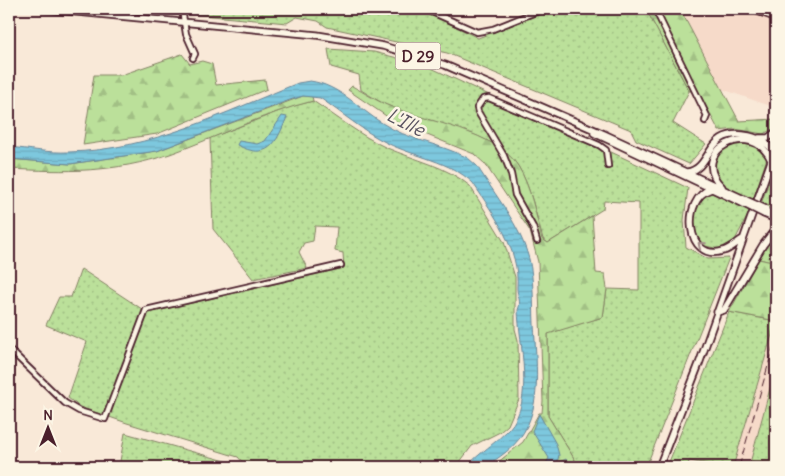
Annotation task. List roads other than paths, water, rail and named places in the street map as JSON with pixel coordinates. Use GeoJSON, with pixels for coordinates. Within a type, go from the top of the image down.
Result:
{"type":"FeatureCollection","features":[{"type":"Feature","properties":{"kind":"main road","name":"D 29"},"geometry":{"type":"LineString","coordinates":[[46,9],[317,35],[383,46],[453,68],[686,174],[711,189],[771,212],[776,219]]}},
{"type":"Feature","properties":{"kind":"main road"},"geometry":{"type":"LineString","coordinates":[[686,174],[698,167],[712,148],[724,137],[738,134],[768,138],[776,132]]}},
{"type":"Feature","properties":{"kind":"main road"},"geometry":{"type":"LineString","coordinates":[[659,467],[775,149],[760,138]]}},
{"type":"Feature","properties":{"kind":"main road"},"geometry":{"type":"LineString","coordinates":[[700,178],[712,167],[718,150],[733,141],[751,142],[761,146],[767,150],[771,160]]}},
{"type":"Feature","properties":{"kind":"main road"},"geometry":{"type":"LineString","coordinates":[[712,167],[716,180],[726,190]]}},
{"type":"Feature","properties":{"kind":"main road","name":"D 29"},"geometry":{"type":"LineString","coordinates":[[686,174],[726,190],[745,202]]}},
{"type":"Feature","properties":{"kind":"main road"},"geometry":{"type":"LineString","coordinates":[[711,189],[701,195],[692,214],[691,231],[695,241],[704,249],[719,252],[729,249],[743,239]]}},
{"type":"Feature","properties":{"kind":"main road"},"geometry":{"type":"LineString","coordinates":[[717,312],[724,310],[776,228]]}},
{"type":"Feature","properties":{"kind":"street"},"geometry":{"type":"LineString","coordinates":[[182,9],[186,34],[195,54],[193,58]]}},
{"type":"Feature","properties":{"kind":"street"},"geometry":{"type":"LineString","coordinates":[[425,9],[477,32],[493,29],[543,9]]}},
{"type":"Feature","properties":{"kind":"street"},"geometry":{"type":"LineString","coordinates":[[655,9],[707,116],[704,121]]}},
{"type":"Feature","properties":{"kind":"street"},"geometry":{"type":"LineString","coordinates":[[750,9],[776,18]]}},
{"type":"Feature","properties":{"kind":"street"},"geometry":{"type":"LineString","coordinates":[[537,241],[533,227],[515,195],[511,174],[504,156],[478,112],[477,108],[483,99],[489,98],[600,144],[606,150],[608,166]]}},
{"type":"Feature","properties":{"kind":"street"},"geometry":{"type":"LineString","coordinates":[[9,349],[65,403],[79,411],[105,419],[146,310],[341,265]]}},
{"type":"Feature","properties":{"kind":"water"},"geometry":{"type":"Polygon","coordinates":[[[310,81],[320,83],[339,92],[392,129],[468,158],[477,166],[520,234],[529,259],[532,275],[537,375],[536,392],[528,425],[519,439],[492,462],[466,467],[509,429],[517,417],[522,403],[524,371],[518,310],[520,304],[517,291],[517,274],[510,246],[497,220],[473,183],[454,169],[387,143],[320,98],[303,96],[157,151],[70,164],[9,159],[9,147],[69,152],[129,145],[186,128],[298,83],[310,81]]]}},
{"type":"Feature","properties":{"kind":"water"},"geometry":{"type":"Polygon","coordinates":[[[282,116],[287,117],[279,135],[270,147],[256,151],[237,145],[239,141],[257,144],[265,141],[282,116]]]}},
{"type":"Feature","properties":{"kind":"water"},"geometry":{"type":"Polygon","coordinates":[[[539,414],[556,444],[559,455],[556,467],[544,467],[549,458],[532,431],[539,414]]]}},
{"type":"Feature","properties":{"kind":"waterway"},"geometry":{"type":"LineString","coordinates":[[556,464],[566,459],[570,467]]}},
{"type":"Feature","properties":{"kind":"railway"},"geometry":{"type":"LineString","coordinates":[[739,467],[776,338]]}},
{"type":"Feature","properties":{"kind":"water label","name":"L'Ille"},"geometry":{"type":"Point","coordinates":[406,122]}}]}
